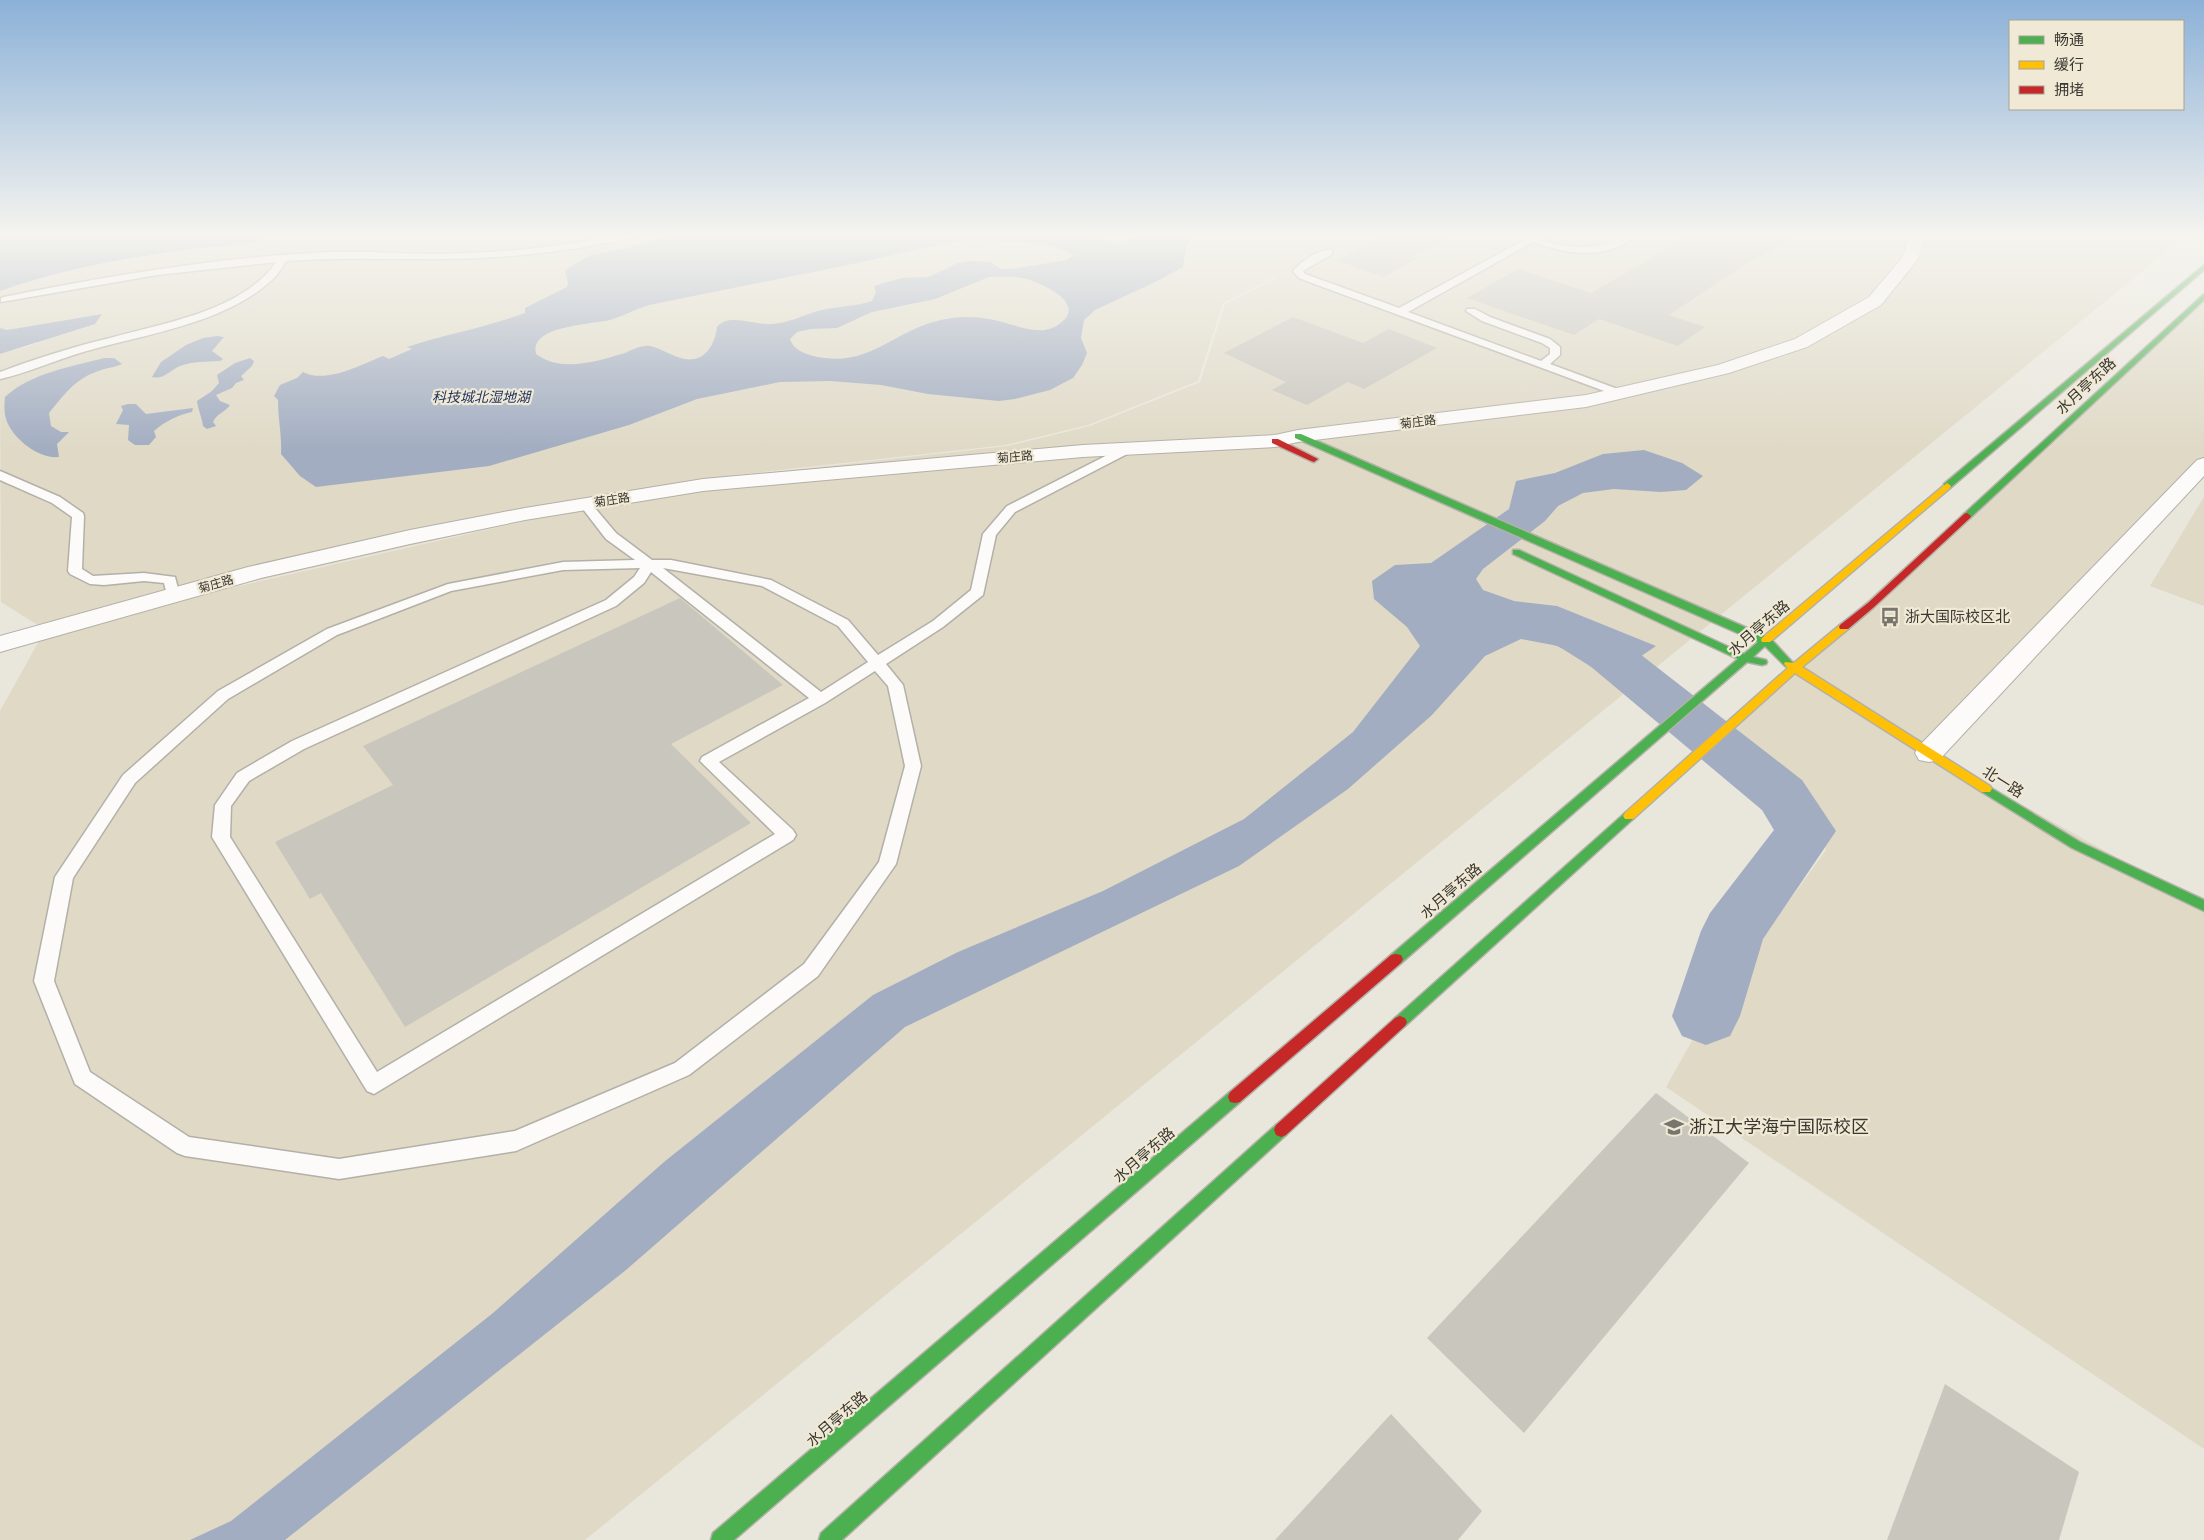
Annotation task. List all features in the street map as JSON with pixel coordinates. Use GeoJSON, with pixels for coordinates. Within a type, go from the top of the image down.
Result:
{"type":"FeatureCollection","features":[{"type":"Feature","properties":{"kind":"main road","name":"水月亭东路"},"geometry":{"type":"LineString","coordinates":[[720,1540],[1745,658],[2159,306]]}},
{"type":"Feature","properties":{"kind":"main road","name":"水月亭东路"},"geometry":{"type":"LineString","coordinates":[[828,1540],[1770,688],[1871,605],[2193,306]]}},
{"type":"Feature","properties":{"kind":"main road"},"geometry":{"type":"LineString","coordinates":[[1298,436],[1765,642],[1793,668]]}},
{"type":"Feature","properties":{"kind":"main road"},"geometry":{"type":"LineString","coordinates":[[1275,441],[1326,465]]}},
{"type":"Feature","properties":{"kind":"main road"},"geometry":{"type":"LineString","coordinates":[[1506,548],[1745,658],[1793,668]]}},
{"type":"Feature","properties":{"kind":"main road","name":"北一路"},"geometry":{"type":"LineString","coordinates":[[1793,668],[2076,845],[2204,906]]}},
{"type":"Feature","properties":{"kind":"street","name":"菊庄路"},"geometry":{"type":"LineString","coordinates":[[0,644],[256,572],[401,539],[586,504],[703,485],[1083,451],[1275,441],[1298,436],[1586,401],[1723,369],[1801,343],[1866,306]]}},
{"type":"Feature","properties":{"kind":"street"},"geometry":{"type":"LineString","coordinates":[[1929,753],[2204,464]]}},
{"type":"Feature","properties":{"kind":"lane"},"geometry":{"type":"LineString","coordinates":[[0,376],[60,355],[192,319],[227,306]]}},
{"type":"Feature","properties":{"kind":"lane"},"geometry":{"type":"LineString","coordinates":[[1383,306],[1619,393]]}},
{"type":"Feature","properties":{"kind":"lane"},"geometry":{"type":"LineString","coordinates":[[1400,312],[1410,306]]}},
{"type":"Feature","properties":{"kind":"lane"},"geometry":{"type":"LineString","coordinates":[[1470,311],[1486,319],[1546,341],[1556,347],[1555,356],[1542,365]]}},
{"type":"Feature","properties":{"kind":"lane"},"geometry":{"type":"LineString","coordinates":[[649,564],[639,580],[611,603],[298,745],[243,777],[223,805],[221,837],[374,1085],[786,835],[708,761],[820,700],[938,624],[978,592],[982,565],[990,534],[1011,509],[1129,448]]}},
{"type":"Feature","properties":{"kind":"lane"},"geometry":{"type":"LineString","coordinates":[[0,475],[56,500],[78,516],[76,571],[90,580],[104,581],[144,577],[170,580],[173,596]]}},
{"type":"Feature","properties":{"kind":"lane"},"geometry":{"type":"LineString","coordinates":[[586,504],[610,536],[649,564],[820,700]]}},
{"type":"Feature","properties":{"kind":"lane"},"geometry":{"type":"LineString","coordinates":[[649,564],[671,564],[766,583],[843,624],[895,685],[913,766],[887,864],[811,970],[682,1069],[516,1141],[339,1169],[185,1146],[82,1078],[44,981],[64,877],[129,779],[136,772],[223,695],[332,632],[448,588],[563,566],[649,564]]}},
{"type":"Feature","properties":{"kind":"shaded area"},"geometry":{"type":"Polygon","coordinates":[[[0,306],[1222,306],[1198,381],[1088,425],[1006,445],[709,478],[44,629],[1,602],[0,354],[32,345],[101,314],[7,330],[0,328],[0,306]]]}},
{"type":"Feature","properties":{"kind":"shaded area"},"geometry":{"type":"Polygon","coordinates":[[[1224,306],[2100,306],[585,1540],[0,1540],[0,711],[45,630],[711,479],[1008,446],[1090,426],[1200,382],[1224,306]]]}},
{"type":"Feature","properties":{"kind":"shaded area"},"geometry":{"type":"Polygon","coordinates":[[[2192,306],[2204,306],[2204,464],[1929,753],[2204,906],[2204,1449],[1666,1087],[1706,1016],[1826,850],[1812,806],[1719,735],[2192,306]]]}},
{"type":"Feature","properties":{"kind":"shaded area"},"geometry":{"type":"Polygon","coordinates":[[[2204,497],[2204,606],[2150,586],[2204,497]]]}},
{"type":"Feature","properties":{"kind":"water","name":"科技城北湿地湖"},"geometry":{"type":"Polygon","coordinates":[[[529,306],[647,306],[613,319],[553,331],[543,337],[537,344],[536,354],[546,360],[557,363],[580,364],[647,346],[683,359],[699,358],[710,347],[717,327],[721,323],[741,320],[762,324],[776,324],[819,311],[849,306],[902,306],[872,312],[837,328],[811,329],[797,332],[790,339],[791,342],[796,348],[809,355],[832,359],[849,358],[878,348],[920,326],[944,319],[958,317],[980,318],[1029,329],[1043,330],[1060,324],[1065,319],[1068,306],[1104,306],[1095,310],[1084,320],[1081,338],[1087,353],[1082,365],[1073,378],[1050,390],[1015,399],[999,401],[928,394],[881,385],[830,381],[780,382],[697,399],[629,425],[489,466],[316,487],[300,476],[281,454],[278,400],[274,396],[280,385],[297,378],[303,372],[312,375],[332,375],[383,356],[389,359],[412,349],[407,347],[525,313],[525,308],[529,306]]]}},
{"type":"Feature","properties":{"kind":"water"},"geometry":{"type":"Polygon","coordinates":[[[102,314],[95,324],[0,354],[0,328],[7,330],[102,314]]]}},
{"type":"Feature","properties":{"kind":"water"},"geometry":{"type":"Polygon","coordinates":[[[224,337],[212,351],[223,359],[220,361],[185,364],[163,376],[152,377],[161,362],[186,345],[203,338],[224,337]]]}},
{"type":"Feature","properties":{"kind":"water"},"geometry":{"type":"Polygon","coordinates":[[[104,358],[114,358],[122,364],[99,371],[82,379],[59,400],[49,413],[51,426],[61,432],[69,432],[57,444],[59,457],[52,457],[37,452],[29,448],[17,437],[8,424],[4,408],[5,397],[15,389],[39,376],[104,358]]]}},
{"type":"Feature","properties":{"kind":"water"},"geometry":{"type":"Polygon","coordinates":[[[250,358],[254,361],[252,366],[241,376],[244,380],[216,395],[220,401],[230,405],[213,422],[216,426],[207,429],[203,426],[197,401],[212,391],[219,383],[217,375],[235,363],[250,358]]]}},
{"type":"Feature","properties":{"kind":"water"},"geometry":{"type":"Polygon","coordinates":[[[136,404],[146,414],[193,408],[192,412],[172,419],[158,427],[154,431],[156,437],[149,445],[135,445],[128,440],[129,425],[116,424],[123,410],[121,406],[136,404]]]}},
{"type":"Feature","properties":{"kind":"water"},"geometry":{"type":"Polygon","coordinates":[[[1644,450],[1682,463],[1703,476],[1686,490],[1661,492],[1614,489],[1583,493],[1558,506],[1545,521],[1483,569],[1476,579],[1483,590],[1514,601],[1557,606],[1656,646],[1609,678],[1558,646],[1521,639],[1485,656],[1432,715],[1348,789],[1239,866],[905,1027],[626,1270],[285,1540],[190,1540],[231,1521],[493,1313],[664,1162],[873,995],[958,952],[1103,891],[1244,819],[1353,732],[1420,646],[1407,627],[1374,599],[1372,581],[1395,565],[1431,563],[1509,509],[1516,481],[1555,473],[1603,454],[1644,450]]]}},
{"type":"Feature","properties":{"kind":"building"},"geometry":{"type":"Polygon","coordinates":[[[1490,306],[1683,306],[1669,315],[1705,327],[1678,346],[1599,319],[1574,335],[1490,306]]]}},
{"type":"Feature","properties":{"kind":"building"},"geometry":{"type":"Polygon","coordinates":[[[1293,317],[1363,343],[1389,329],[1437,348],[1364,389],[1348,382],[1307,405],[1272,390],[1286,382],[1224,353],[1293,317]]]}},
{"type":"Feature","properties":{"kind":"building"},"geometry":{"type":"Polygon","coordinates":[[[680,598],[783,685],[671,744],[751,823],[405,1027],[321,893],[310,899],[275,842],[393,785],[363,746],[680,598]]]}},
{"type":"Feature","properties":{"kind":"building"},"geometry":{"type":"Polygon","coordinates":[[[1656,1093],[1749,1163],[1524,1433],[1427,1338],[1656,1093]]]}},
{"type":"Feature","properties":{"kind":"building"},"geometry":{"type":"Polygon","coordinates":[[[1945,1384],[2079,1472],[2059,1540],[1887,1540],[1945,1384]]]}},
{"type":"Feature","properties":{"kind":"building"},"geometry":{"type":"Polygon","coordinates":[[[1391,1414],[1482,1511],[1458,1540],[1275,1540],[1391,1414]]]}},
{"type":"Feature","properties":{"kind":"waterway"},"geometry":{"type":"LineString","coordinates":[[1557,627],[1595,644],[1782,795],[1806,831],[1733,931],[1706,1016]]}},
{"type":"Feature","properties":{"kind":"traffic: fast"},"geometry":{"type":"LineString","coordinates":[[1947,486],[2158,306]]}},
{"type":"Feature","properties":{"kind":"traffic: fast"},"geometry":{"type":"LineString","coordinates":[[1967,516],[2193,306]]}},
{"type":"Feature","properties":{"kind":"traffic: fast"},"geometry":{"type":"LineString","coordinates":[[1298,436],[1765,641],[1789,664]]}},
{"type":"Feature","properties":{"kind":"traffic: fast"},"geometry":{"type":"LineString","coordinates":[[1516,552],[1745,658],[1762,662]]}},
{"type":"Feature","properties":{"kind":"traffic: fast"},"geometry":{"type":"LineString","coordinates":[[1396,959],[1766,640]]}},
{"type":"Feature","properties":{"kind":"traffic: fast"},"geometry":{"type":"LineString","coordinates":[[1986,789],[2076,845],[2204,906]]}},
{"type":"Feature","properties":{"kind":"traffic: fast"},"geometry":{"type":"LineString","coordinates":[[1400,1022],[1629,816]]}},
{"type":"Feature","properties":{"kind":"traffic: fast"},"geometry":{"type":"LineString","coordinates":[[720,1540],[1235,1097]]}},
{"type":"Feature","properties":{"kind":"traffic: fast"},"geometry":{"type":"LineString","coordinates":[[828,1540],[1281,1130]]}},
{"type":"Feature","properties":{"kind":"traffic: slow"},"geometry":{"type":"LineString","coordinates":[[1766,640],[1947,486]]}},
{"type":"Feature","properties":{"kind":"traffic: slow"},"geometry":{"type":"LineString","coordinates":[[1629,816],[1770,688],[1844,627]]}},
{"type":"Feature","properties":{"kind":"traffic: slow"},"geometry":{"type":"LineString","coordinates":[[1789,664],[1986,789]]}},
{"type":"Feature","properties":{"kind":"traffic: jam"},"geometry":{"type":"LineString","coordinates":[[1275,441],[1314,459]]}},
{"type":"Feature","properties":{"kind":"traffic: jam"},"geometry":{"type":"LineString","coordinates":[[1844,627],[1871,605],[1967,516]]}},
{"type":"Feature","properties":{"kind":"traffic: jam"},"geometry":{"type":"LineString","coordinates":[[1235,1097],[1396,959]]}},
{"type":"Feature","properties":{"kind":"traffic: jam"},"geometry":{"type":"LineString","coordinates":[[1281,1130],[1400,1022]]}},
{"type":"Feature","properties":{"kind":"place","name":"浙大国际校区北"},"geometry":{"type":"Point","coordinates":[1890,617]}},
{"type":"Feature","properties":{"kind":"place","name":"浙江大学海宁国际校区"},"geometry":{"type":"Point","coordinates":[1674,1127]}}]}
